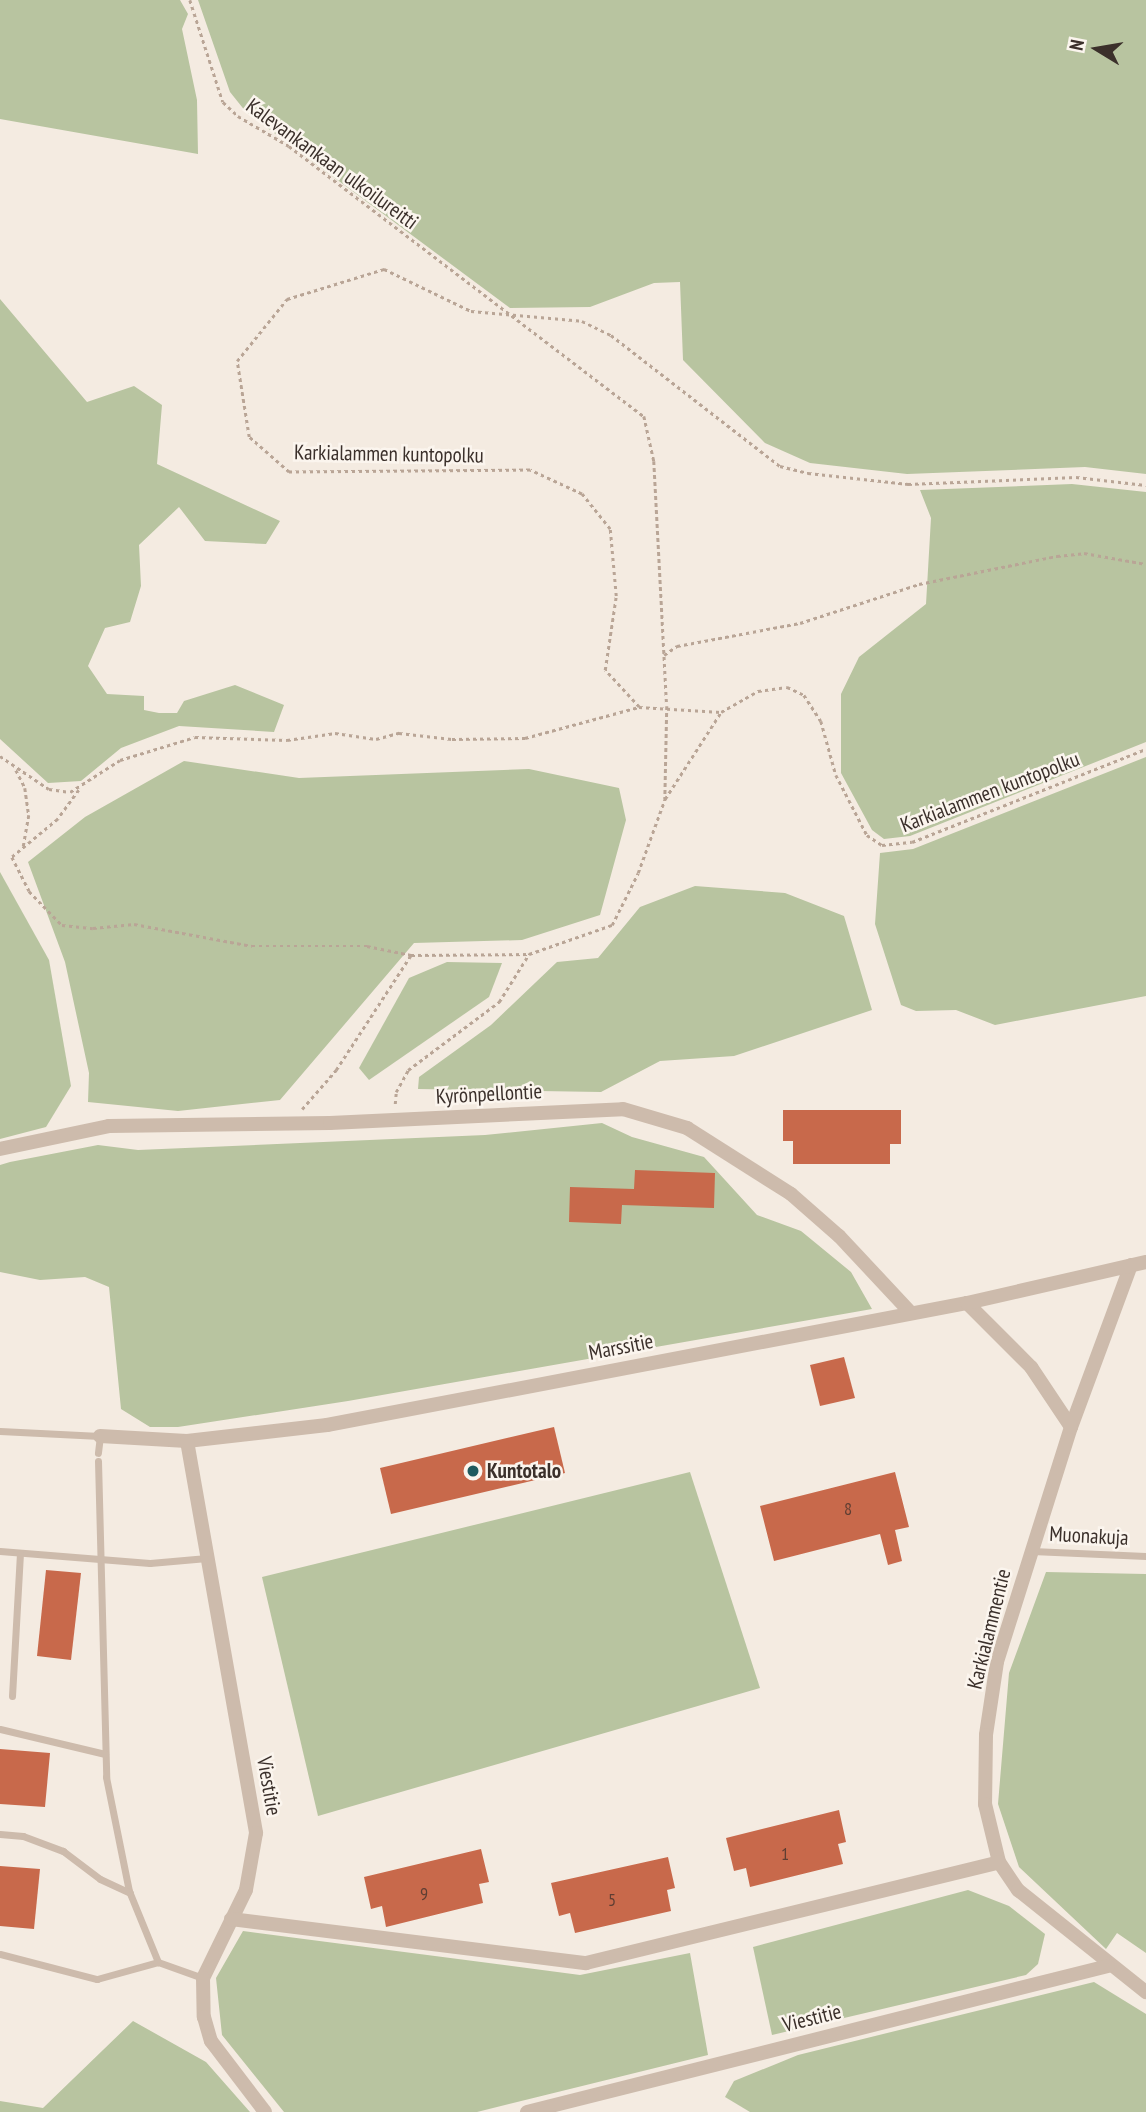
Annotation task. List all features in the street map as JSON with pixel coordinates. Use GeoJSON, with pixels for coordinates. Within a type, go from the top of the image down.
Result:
{"type":"FeatureCollection","features":[{"type":"Feature","properties":{"kind":"street","name":"Kyrönpellontie"},"geometry":{"type":"LineString","coordinates":[[0,1149],[109,1126],[393,1121],[600,1108],[659,1116],[718,1145],[791,1194],[839,1236],[911,1312]]}},
{"type":"Feature","properties":{"kind":"street","name":"Marssitie"},"geometry":{"type":"LineString","coordinates":[[100,1436],[187,1441],[327,1425],[967,1303],[1146,1262]]}},
{"type":"Feature","properties":{"kind":"street","name":"Karkialammentie"},"geometry":{"type":"LineString","coordinates":[[1130,1265],[1071,1427],[998,1662],[986,1735],[985,1804],[999,1861],[1018,1890],[1108,1966],[1146,1992]]}},
{"type":"Feature","properties":{"kind":"street"},"geometry":{"type":"LineString","coordinates":[[967,1303],[1031,1367],[1071,1427]]}},
{"type":"Feature","properties":{"kind":"street","name":"Viestitie"},"geometry":{"type":"LineString","coordinates":[[187,1441],[256,1833],[246,1891],[203,1978],[204,2017],[211,2041],[265,2112]]}},
{"type":"Feature","properties":{"kind":"street"},"geometry":{"type":"LineString","coordinates":[[231,1919],[586,1963],[999,1861]]}},
{"type":"Feature","properties":{"kind":"street","name":"Viestitie"},"geometry":{"type":"LineString","coordinates":[[527,2112],[1108,1966]]}},
{"type":"Feature","properties":{"kind":"lane"},"geometry":{"type":"LineString","coordinates":[[0,1431],[100,1436],[98,1457],[105,1754],[130,1893],[158,1962]]}},
{"type":"Feature","properties":{"kind":"lane"},"geometry":{"type":"LineString","coordinates":[[0,1551],[150,1563],[207,1558]]}},
{"type":"Feature","properties":{"kind":"lane","name":"Muonakuja"},"geometry":{"type":"LineString","coordinates":[[1031,1551],[1146,1556]]}},
{"type":"Feature","properties":{"kind":"lane"},"geometry":{"type":"LineString","coordinates":[[12,1696],[20,1553]]}},
{"type":"Feature","properties":{"kind":"lane"},"geometry":{"type":"LineString","coordinates":[[0,1729],[105,1754]]}},
{"type":"Feature","properties":{"kind":"lane"},"geometry":{"type":"LineString","coordinates":[[0,1834],[23,1836],[63,1851],[100,1879],[130,1893]]}},
{"type":"Feature","properties":{"kind":"lane"},"geometry":{"type":"LineString","coordinates":[[0,1954],[97,1979],[158,1962],[203,1978]]}},
{"type":"Feature","properties":{"kind":"path","name":"Kalevankankaan ulkoilureitti"},"geometry":{"type":"LineString","coordinates":[[190,0],[223,102],[289,146],[507,316],[644,415],[653,438],[667,706],[665,799]]}},
{"type":"Feature","properties":{"kind":"path","name":"Karkialammen kuntopolku"},"geometry":{"type":"LineString","coordinates":[[639,707],[606,670],[616,596],[610,529],[582,494],[530,470],[289,472],[248,437],[237,361],[287,299],[384,269],[471,311],[582,321],[611,335],[780,466],[789,468],[908,484],[1076,477],[1146,485]]}},
{"type":"Feature","properties":{"kind":"path"},"geometry":{"type":"LineString","coordinates":[[664,655],[677,646],[800,623],[919,584],[1057,556],[1084,553],[1146,564]]}},
{"type":"Feature","properties":{"kind":"path","name":"Karkialammen kuntopolku"},"geometry":{"type":"LineString","coordinates":[[721,712],[758,691],[787,687],[804,695],[821,721],[836,775],[857,818],[867,835],[882,845],[912,842],[1146,749]]}},
{"type":"Feature","properties":{"kind":"path"},"geometry":{"type":"LineString","coordinates":[[667,706],[721,712],[665,799],[638,873],[612,925],[529,954],[411,955],[367,946],[252,946],[134,924],[93,928],[62,925],[23,880],[12,857],[58,819],[79,790],[120,760],[195,737],[287,740],[335,733],[376,739],[400,733],[452,738],[525,738],[639,707],[667,706]]}},
{"type":"Feature","properties":{"kind":"path"},"geometry":{"type":"LineString","coordinates":[[0,756],[49,789],[79,790]]}},
{"type":"Feature","properties":{"kind":"path"},"geometry":{"type":"LineString","coordinates":[[15,767],[25,788],[29,815],[23,848]]}},
{"type":"Feature","properties":{"kind":"path"},"geometry":{"type":"LineString","coordinates":[[393,1121],[396,1092],[408,1070],[499,1002],[529,954]]}},
{"type":"Feature","properties":{"kind":"path"},"geometry":{"type":"LineString","coordinates":[[295,1124],[307,1100],[336,1070],[411,955]]}},
{"type":"Feature","properties":{"kind":"green space"},"geometry":{"type":"Polygon","coordinates":[[[0,0],[180,0],[188,14],[182,29],[197,100],[198,154],[0,119],[0,0]]]}},
{"type":"Feature","properties":{"kind":"green space"},"geometry":{"type":"Polygon","coordinates":[[[198,0],[1146,0],[1146,474],[1085,467],[907,474],[810,463],[765,443],[683,360],[680,282],[654,283],[590,307],[510,308],[246,112],[230,92],[198,0]]]}},
{"type":"Feature","properties":{"kind":"green space"},"geometry":{"type":"Polygon","coordinates":[[[0,299],[87,402],[134,386],[162,405],[157,464],[280,521],[266,544],[205,541],[179,507],[139,545],[141,586],[130,622],[105,628],[88,666],[107,694],[144,696],[144,710],[159,713],[177,713],[184,701],[235,685],[284,705],[274,732],[179,726],[121,748],[81,781],[48,783],[0,739],[0,299]]]}},
{"type":"Feature","properties":{"kind":"green space"},"geometry":{"type":"Polygon","coordinates":[[[1072,484],[1146,492],[1146,742],[910,836],[884,839],[872,830],[841,773],[841,694],[859,657],[926,604],[931,518],[920,490],[1072,484]]]}},
{"type":"Feature","properties":{"kind":"green space"},"geometry":{"type":"Polygon","coordinates":[[[1146,757],[1146,996],[995,1025],[956,1010],[916,1011],[901,1005],[875,924],[880,853],[913,849],[1146,757]]]}},
{"type":"Feature","properties":{"kind":"green space"},"geometry":{"type":"Polygon","coordinates":[[[184,761],[299,778],[529,769],[619,788],[626,820],[600,915],[522,940],[414,943],[280,1100],[178,1111],[88,1102],[89,1073],[65,962],[28,862],[85,817],[184,761]]]}},
{"type":"Feature","properties":{"kind":"green space"},"geometry":{"type":"Polygon","coordinates":[[[0,872],[49,960],[71,1086],[46,1127],[0,1139],[0,872]]]}},
{"type":"Feature","properties":{"kind":"green space"},"geometry":{"type":"Polygon","coordinates":[[[695,886],[785,893],[844,916],[872,1010],[734,1056],[660,1061],[601,1092],[418,1089],[419,1077],[491,1025],[557,962],[598,958],[640,907],[695,886]]]}},
{"type":"Feature","properties":{"kind":"green space"},"geometry":{"type":"Polygon","coordinates":[[[447,962],[502,963],[489,997],[369,1080],[359,1068],[409,978],[447,962]]]}},
{"type":"Feature","properties":{"kind":"green space"},"geometry":{"type":"Polygon","coordinates":[[[602,1123],[632,1137],[704,1157],[757,1215],[801,1231],[851,1272],[872,1309],[348,1401],[178,1427],[150,1427],[121,1409],[109,1287],[85,1277],[40,1280],[0,1272],[0,1165],[10,1162],[98,1145],[138,1150],[485,1135],[602,1123]]]}},
{"type":"Feature","properties":{"kind":"green space"},"geometry":{"type":"Polygon","coordinates":[[[690,1472],[760,1688],[318,1816],[262,1577],[690,1472]]]}},
{"type":"Feature","properties":{"kind":"green space"},"geometry":{"type":"Polygon","coordinates":[[[1046,1572],[1146,1574],[1146,1953],[1117,1933],[1106,1949],[1019,1867],[998,1804],[1009,1673],[1046,1572]]]}},
{"type":"Feature","properties":{"kind":"green space"},"geometry":{"type":"Polygon","coordinates":[[[968,1890],[1009,1906],[1045,1934],[1038,1964],[1026,1975],[772,2035],[753,1947],[968,1890]]]}},
{"type":"Feature","properties":{"kind":"green space"},"geometry":{"type":"Polygon","coordinates":[[[243,1931],[580,1975],[690,1953],[708,2055],[477,2112],[284,2112],[222,2035],[216,1978],[243,1931]]]}},
{"type":"Feature","properties":{"kind":"green space"},"geometry":{"type":"Polygon","coordinates":[[[1094,1982],[1146,2014],[1146,2112],[750,2112],[725,2097],[734,2081],[798,2055],[1094,1982]]]}},
{"type":"Feature","properties":{"kind":"green space"},"geometry":{"type":"Polygon","coordinates":[[[133,2021],[206,2062],[250,2112],[0,2112],[0,2101],[43,2108],[133,2021]]]}},
{"type":"Feature","properties":{"kind":"building"},"geometry":{"type":"Polygon","coordinates":[[[783,1110],[901,1110],[901,1144],[890,1144],[890,1164],[793,1164],[793,1141],[783,1141],[783,1110]]]}},
{"type":"Feature","properties":{"kind":"building"},"geometry":{"type":"Polygon","coordinates":[[[635,1170],[715,1173],[714,1208],[622,1205],[621,1224],[569,1222],[570,1187],[634,1189],[635,1170]]]}},
{"type":"Feature","properties":{"kind":"building"},"geometry":{"type":"Polygon","coordinates":[[[844,1357],[855,1398],[820,1406],[810,1365],[844,1357]]]}},
{"type":"Feature","properties":{"kind":"building","name":"Kuntotalo"},"geometry":{"type":"Polygon","coordinates":[[[554,1427],[565,1473],[391,1514],[380,1468],[554,1427]]]}},
{"type":"Feature","properties":{"kind":"building"},"geometry":{"type":"Polygon","coordinates":[[[895,1472],[909,1527],[895,1530],[902,1561],[888,1565],[880,1534],[774,1561],[760,1506],[895,1472]]]}},
{"type":"Feature","properties":{"kind":"building"},"geometry":{"type":"Polygon","coordinates":[[[46,1570],[81,1573],[71,1660],[37,1656],[46,1570]]]}},
{"type":"Feature","properties":{"kind":"building"},"geometry":{"type":"Polygon","coordinates":[[[0,1749],[50,1753],[45,1807],[0,1804],[0,1749]]]}},
{"type":"Feature","properties":{"kind":"building"},"geometry":{"type":"Polygon","coordinates":[[[839,1810],[846,1842],[838,1844],[843,1864],[750,1887],[746,1868],[734,1871],[726,1838],[839,1810]]]}},
{"type":"Feature","properties":{"kind":"building"},"geometry":{"type":"Polygon","coordinates":[[[481,1849],[489,1882],[479,1884],[483,1903],[386,1927],[382,1906],[371,1909],[364,1877],[481,1849]]]}},
{"type":"Feature","properties":{"kind":"building"},"geometry":{"type":"Polygon","coordinates":[[[668,1857],[675,1888],[667,1890],[671,1911],[575,1933],[570,1913],[559,1916],[551,1883],[668,1857]]]}},
{"type":"Feature","properties":{"kind":"building"},"geometry":{"type":"Polygon","coordinates":[[[0,1866],[40,1869],[34,1929],[0,1926],[0,1866]]]}},
{"type":"Feature","properties":{"kind":"place","name":"Kuntotalo"},"geometry":{"type":"Point","coordinates":[473,1471]}}]}
